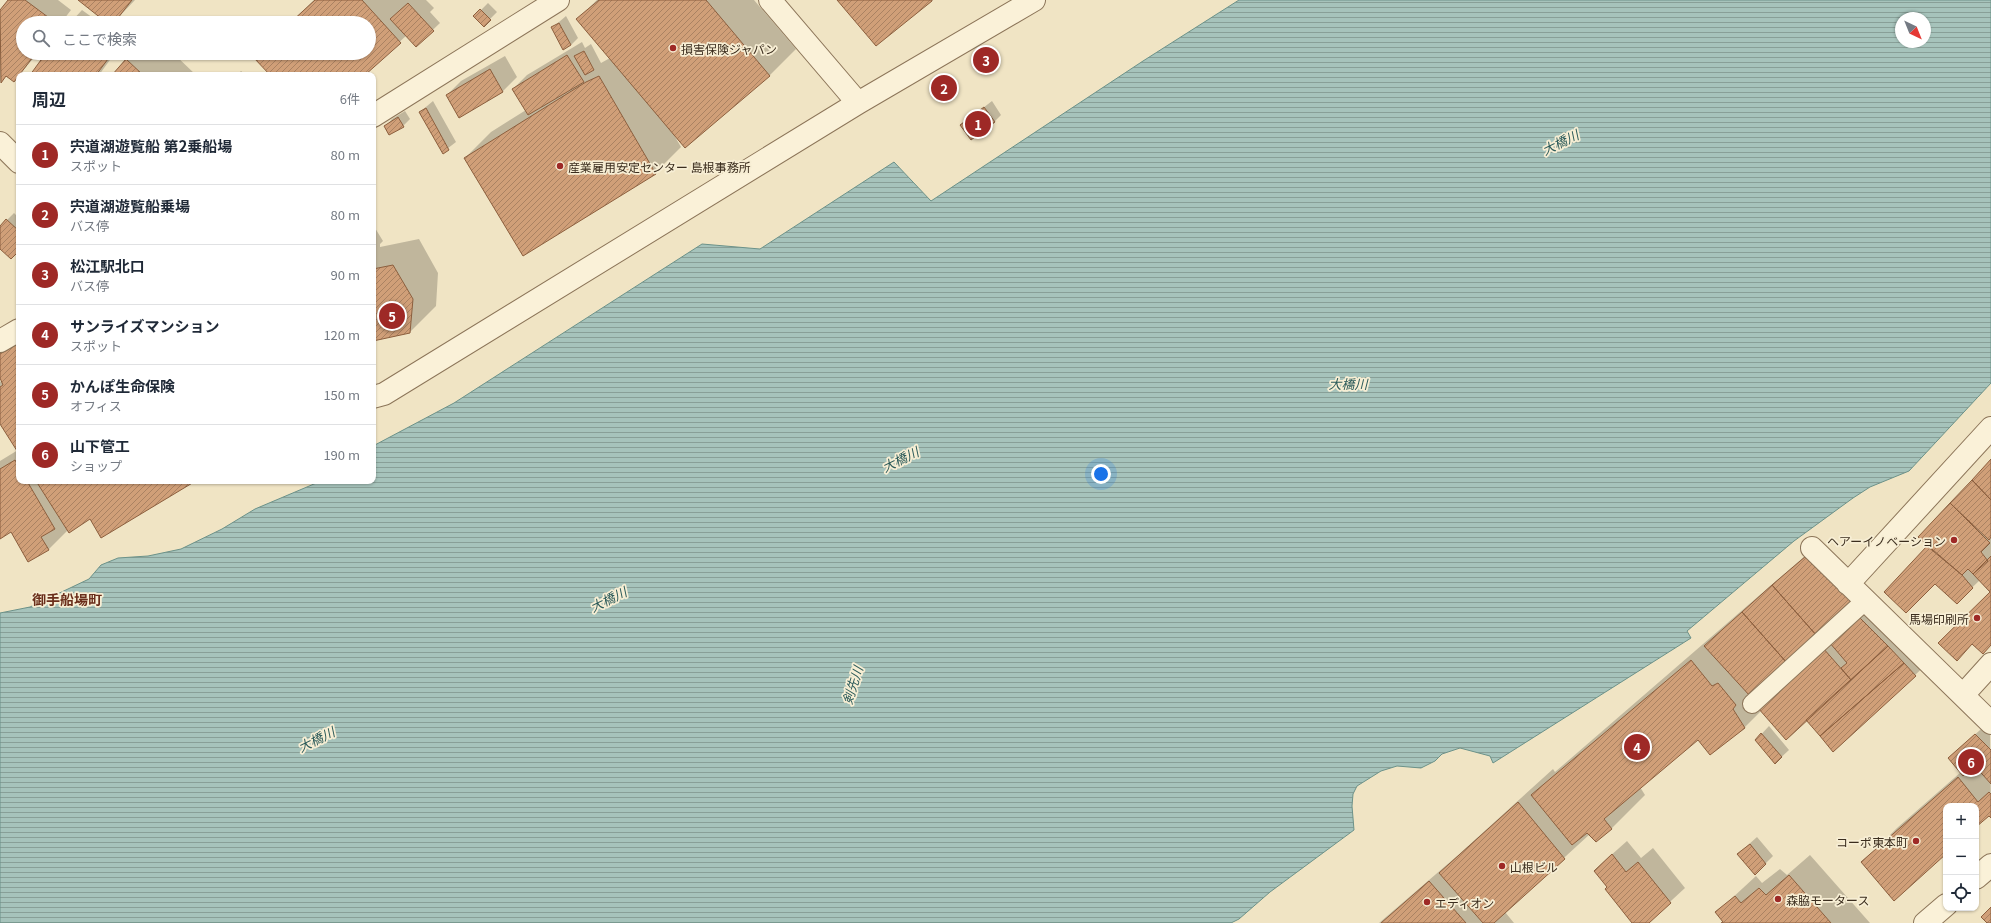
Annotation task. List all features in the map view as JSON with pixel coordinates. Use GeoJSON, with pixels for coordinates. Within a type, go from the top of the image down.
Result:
{"type":"FeatureCollection","features":[{"type":"Feature","properties":{"kind":"street"},"geometry":{"type":"LineString","coordinates":[[376,114],[558,0]]}},
{"type":"Feature","properties":{"kind":"street"},"geometry":{"type":"LineString","coordinates":[[770,0],[858,103]]}},
{"type":"Feature","properties":{"kind":"street"},"geometry":{"type":"LineString","coordinates":[[376,396],[391,390],[858,103],[1034,0]]}},
{"type":"Feature","properties":{"kind":"street"},"geometry":{"type":"LineString","coordinates":[[0,143],[16,159]]}},
{"type":"Feature","properties":{"kind":"street"},"geometry":{"type":"LineString","coordinates":[[0,341],[16,332]]}},
{"type":"Feature","properties":{"kind":"street"},"geometry":{"type":"LineString","coordinates":[[1848,584],[1988,437]]}},
{"type":"Feature","properties":{"kind":"street"},"geometry":{"type":"LineString","coordinates":[[1812,548],[1991,723]]}},
{"type":"Feature","properties":{"kind":"street"},"geometry":{"type":"LineString","coordinates":[[1963,695],[1991,664]]}},
{"type":"Feature","properties":{"kind":"street"},"geometry":{"type":"LineString","coordinates":[[1979,875],[1991,865]]}},
{"type":"Feature","properties":{"kind":"street"},"geometry":{"type":"LineString","coordinates":[[1925,923],[1943,908]]}},
{"type":"Feature","properties":{"kind":"lane"},"geometry":{"type":"LineString","coordinates":[[1752,704],[1866,600]]}},
{"type":"Feature","properties":{"kind":"water","name":"大橋川"},"geometry":{"type":"Polygon","coordinates":[[[1239,0],[1991,0],[1991,383],[1909,471],[1870,487],[1794,541],[1687,631],[1691,638],[1493,763],[1490,756],[1460,748],[1442,754],[1435,761],[1421,768],[1397,766],[1381,771],[1357,786],[1353,794],[1352,806],[1354,830],[1270,892],[1239,919],[1231,923],[0,923],[0,613],[30,607],[89,579],[101,565],[118,558],[148,556],[181,549],[222,529],[255,509],[314,484],[376,484],[376,444],[454,403],[702,244],[760,249],[894,162],[931,201],[1143,61],[1239,0]]]}},
{"type":"Feature","properties":{"kind":"building"},"geometry":{"type":"Polygon","coordinates":[[[8,0],[25,0],[47,16],[16,16],[16,60],[31,60],[22,72],[16,72],[16,79],[14,82],[6,76],[1,83],[0,10],[8,0]]]}},
{"type":"Feature","properties":{"kind":"building"},"geometry":{"type":"Polygon","coordinates":[[[78,0],[132,0],[119,16],[98,16],[78,0]]]}},
{"type":"Feature","properties":{"kind":"building"},"geometry":{"type":"Polygon","coordinates":[[[315,0],[362,0],[401,43],[368,72],[267,72],[256,60],[376,60],[376,16],[298,16],[315,0]]]}},
{"type":"Feature","properties":{"kind":"building","name":"損害保険ジャパン"},"geometry":{"type":"Polygon","coordinates":[[[599,0],[706,0],[770,76],[685,148],[576,19],[599,0]]]}},
{"type":"Feature","properties":{"kind":"building"},"geometry":{"type":"Polygon","coordinates":[[[837,0],[932,0],[932,1],[876,46],[837,0]]]}},
{"type":"Feature","properties":{"kind":"building"},"geometry":{"type":"Polygon","coordinates":[[[408,3],[434,31],[416,47],[390,19],[408,3]]]}},
{"type":"Feature","properties":{"kind":"building"},"geometry":{"type":"Polygon","coordinates":[[[480,9],[491,20],[484,27],[473,16],[480,9]]]}},
{"type":"Feature","properties":{"kind":"building"},"geometry":{"type":"Polygon","coordinates":[[[559,23],[571,45],[563,50],[551,27],[559,23]]]}},
{"type":"Feature","properties":{"kind":"building"},"geometry":{"type":"Polygon","coordinates":[[[584,51],[594,70],[585,75],[574,56],[584,51]]]}},
{"type":"Feature","properties":{"kind":"building"},"geometry":{"type":"Polygon","coordinates":[[[567,55],[584,82],[528,115],[512,89],[567,55]]]}},
{"type":"Feature","properties":{"kind":"building"},"geometry":{"type":"Polygon","coordinates":[[[41,60],[107,60],[98,72],[32,72],[41,60]]]}},
{"type":"Feature","properties":{"kind":"building"},"geometry":{"type":"Polygon","coordinates":[[[125,60],[127,60],[140,72],[115,72],[125,60]]]}},
{"type":"Feature","properties":{"kind":"building"},"geometry":{"type":"Polygon","coordinates":[[[490,69],[503,92],[459,118],[446,95],[490,69]]]}},
{"type":"Feature","properties":{"kind":"building","name":"産業雇用安定センター 島根事務所"},"geometry":{"type":"Polygon","coordinates":[[[599,76],[656,174],[523,256],[464,158],[586,82],[599,76]]]}},
{"type":"Feature","properties":{"kind":"building"},"geometry":{"type":"Polygon","coordinates":[[[984,107],[995,122],[971,140],[960,125],[984,107]]]}},
{"type":"Feature","properties":{"kind":"building"},"geometry":{"type":"Polygon","coordinates":[[[426,108],[449,150],[443,154],[419,112],[426,108]]]}},
{"type":"Feature","properties":{"kind":"building"},"geometry":{"type":"Polygon","coordinates":[[[398,117],[404,127],[389,135],[384,126],[398,117]]]}},
{"type":"Feature","properties":{"kind":"building"},"geometry":{"type":"Polygon","coordinates":[[[6,219],[16,228],[16,254],[11,259],[0,249],[0,226],[6,219]]]}},
{"type":"Feature","properties":{"kind":"building"},"geometry":{"type":"Polygon","coordinates":[[[393,265],[413,299],[410,333],[376,340],[376,268],[393,265]]]}},
{"type":"Feature","properties":{"kind":"building"},"geometry":{"type":"Polygon","coordinates":[[[16,345],[16,449],[0,424],[0,387],[3,385],[0,378],[0,354],[16,345]]]}},
{"type":"Feature","properties":{"kind":"building"},"geometry":{"type":"Polygon","coordinates":[[[1991,459],[1991,500],[1972,480],[1991,459]]]}},
{"type":"Feature","properties":{"kind":"building"},"geometry":{"type":"Polygon","coordinates":[[[15,460],[16,484],[29,484],[55,529],[41,537],[49,550],[28,562],[11,532],[0,539],[0,469],[15,460]]]}},
{"type":"Feature","properties":{"kind":"building"},"geometry":{"type":"Polygon","coordinates":[[[1972,480],[1991,500],[1991,537],[1989,540],[1950,503],[1972,480]]]}},
{"type":"Feature","properties":{"kind":"building"},"geometry":{"type":"Polygon","coordinates":[[[38,484],[191,484],[101,538],[90,519],[69,533],[38,484]]]}},
{"type":"Feature","properties":{"kind":"building","name":"ヘアーイノベーション"},"geometry":{"type":"Polygon","coordinates":[[[1950,503],[1990,543],[1981,552],[1988,561],[1973,574],[1968,569],[1962,575],[1918,537],[1950,503]]]}},
{"type":"Feature","properties":{"kind":"building"},"geometry":{"type":"Polygon","coordinates":[[[1927,546],[1962,575],[1973,588],[1957,604],[1935,584],[1906,613],[1884,592],[1927,546]]]}},
{"type":"Feature","properties":{"kind":"building"},"geometry":{"type":"Polygon","coordinates":[[[1806,556],[1853,604],[1817,636],[1772,585],[1806,556]]]}},
{"type":"Feature","properties":{"kind":"building","name":"馬場印刷所"},"geometry":{"type":"Polygon","coordinates":[[[1991,556],[1991,645],[1983,654],[1972,644],[1957,661],[1938,643],[1990,592],[1973,574],[1991,556]]]}},
{"type":"Feature","properties":{"kind":"building"},"geometry":{"type":"Polygon","coordinates":[[[1772,585],[1817,636],[1787,663],[1742,612],[1772,585]]]}},
{"type":"Feature","properties":{"kind":"building"},"geometry":{"type":"Polygon","coordinates":[[[1742,612],[1787,663],[1750,696],[1704,646],[1742,612]]]}},
{"type":"Feature","properties":{"kind":"building"},"geometry":{"type":"Polygon","coordinates":[[[1858,616],[1888,646],[1851,680],[1841,668],[1847,663],[1829,642],[1858,616]]]}},
{"type":"Feature","properties":{"kind":"building"},"geometry":{"type":"Polygon","coordinates":[[[1888,646],[1904,663],[1820,736],[1806,720],[1888,646]]]}},
{"type":"Feature","properties":{"kind":"building"},"geometry":{"type":"Polygon","coordinates":[[[1823,648],[1851,680],[1786,740],[1758,708],[1823,648]]]}},
{"type":"Feature","properties":{"kind":"building"},"geometry":{"type":"Polygon","coordinates":[[[1691,660],[1712,686],[1718,683],[1736,705],[1733,709],[1745,728],[1710,755],[1698,740],[1604,819],[1612,829],[1596,842],[1587,833],[1572,845],[1531,795],[1691,660]]]}},
{"type":"Feature","properties":{"kind":"building"},"geometry":{"type":"Polygon","coordinates":[[[1904,663],[1916,676],[1833,752],[1820,736],[1904,663]]]}},
{"type":"Feature","properties":{"kind":"building"},"geometry":{"type":"Polygon","coordinates":[[[1761,733],[1782,757],[1775,764],[1755,740],[1761,733]]]}},
{"type":"Feature","properties":{"kind":"building"},"geometry":{"type":"Polygon","coordinates":[[[1975,734],[1991,750],[1991,784],[1974,765],[1963,776],[1948,758],[1975,734]]]}},
{"type":"Feature","properties":{"kind":"building","name":"コーポ東本町"},"geometry":{"type":"Polygon","coordinates":[[[1958,777],[1978,802],[1989,792],[1991,794],[1991,818],[1989,816],[1979,824],[1979,803],[1943,803],[1943,857],[1894,901],[1861,862],[1958,777]]]}},
{"type":"Feature","properties":{"kind":"building","name":"山根ビル"},"geometry":{"type":"Polygon","coordinates":[[[1518,802],[1565,859],[1494,923],[1483,923],[1439,873],[1518,802]]]}},
{"type":"Feature","properties":{"kind":"building"},"geometry":{"type":"Polygon","coordinates":[[[1750,844],[1766,864],[1755,875],[1737,854],[1750,844]]]}},
{"type":"Feature","properties":{"kind":"building"},"geometry":{"type":"Polygon","coordinates":[[[1612,854],[1626,872],[1638,862],[1671,903],[1649,923],[1632,923],[1605,889],[1607,887],[1594,871],[1612,854]]]}},
{"type":"Feature","properties":{"kind":"building","name":"森脇モータース"},"geometry":{"type":"Polygon","coordinates":[[[1789,875],[1831,923],[1721,923],[1723,922],[1715,912],[1735,896],[1741,903],[1759,888],[1766,895],[1789,875]]]}},
{"type":"Feature","properties":{"kind":"building","name":"エディオン"},"geometry":{"type":"Polygon","coordinates":[[[1429,881],[1466,923],[1381,923],[1429,881]]]}},
{"type":"Feature","properties":{"kind":"building"},"geometry":{"type":"Polygon","coordinates":[[[1991,907],[1991,923],[1987,923],[1981,917],[1991,907]]]}},
{"type":"Feature","properties":{"kind":"place","name":"損害保険ジャパン"},"geometry":{"type":"Point","coordinates":[673,48]}},
{"type":"Feature","properties":{"kind":"place","name":"松江駅北口"},"geometry":{"type":"Point","coordinates":[986,60]}},
{"type":"Feature","properties":{"kind":"place","name":"宍道湖遊覧船乗場"},"geometry":{"type":"Point","coordinates":[944,88]}},
{"type":"Feature","properties":{"kind":"place","name":"宍道湖遊覧船 第2乗船場"},"geometry":{"type":"Point","coordinates":[978,124]}},
{"type":"Feature","properties":{"kind":"place","name":"産業雇用安定センター 島根事務所"},"geometry":{"type":"Point","coordinates":[560,166]}},
{"type":"Feature","properties":{"kind":"place","name":"かんぽ生命保険"},"geometry":{"type":"Point","coordinates":[392,316]}},
{"type":"Feature","properties":{"kind":"place","name":"ヘアーイノベーション"},"geometry":{"type":"Point","coordinates":[1954,540]}},
{"type":"Feature","properties":{"kind":"place","name":"馬場印刷所"},"geometry":{"type":"Point","coordinates":[1977,618]}},
{"type":"Feature","properties":{"kind":"place","name":"サンライズマンション"},"geometry":{"type":"Point","coordinates":[1637,747]}},
{"type":"Feature","properties":{"kind":"place","name":"山下管工"},"geometry":{"type":"Point","coordinates":[1971,762]}},
{"type":"Feature","properties":{"kind":"place","name":"コーポ東本町"},"geometry":{"type":"Point","coordinates":[1916,841]}},
{"type":"Feature","properties":{"kind":"place","name":"山根ビル"},"geometry":{"type":"Point","coordinates":[1502,866]}},
{"type":"Feature","properties":{"kind":"place","name":"森脇モータース"},"geometry":{"type":"Point","coordinates":[1778,899]}},
{"type":"Feature","properties":{"kind":"place","name":"エディオン"},"geometry":{"type":"Point","coordinates":[1427,902]}},
{"type":"Feature","properties":{"kind":"district","name":"御手船場町"},"geometry":{"type":"Point","coordinates":[67,599]}},
{"type":"Feature","properties":{"kind":"water label","name":"剣先川"},"geometry":{"type":"Point","coordinates":[852,685]}}]}
